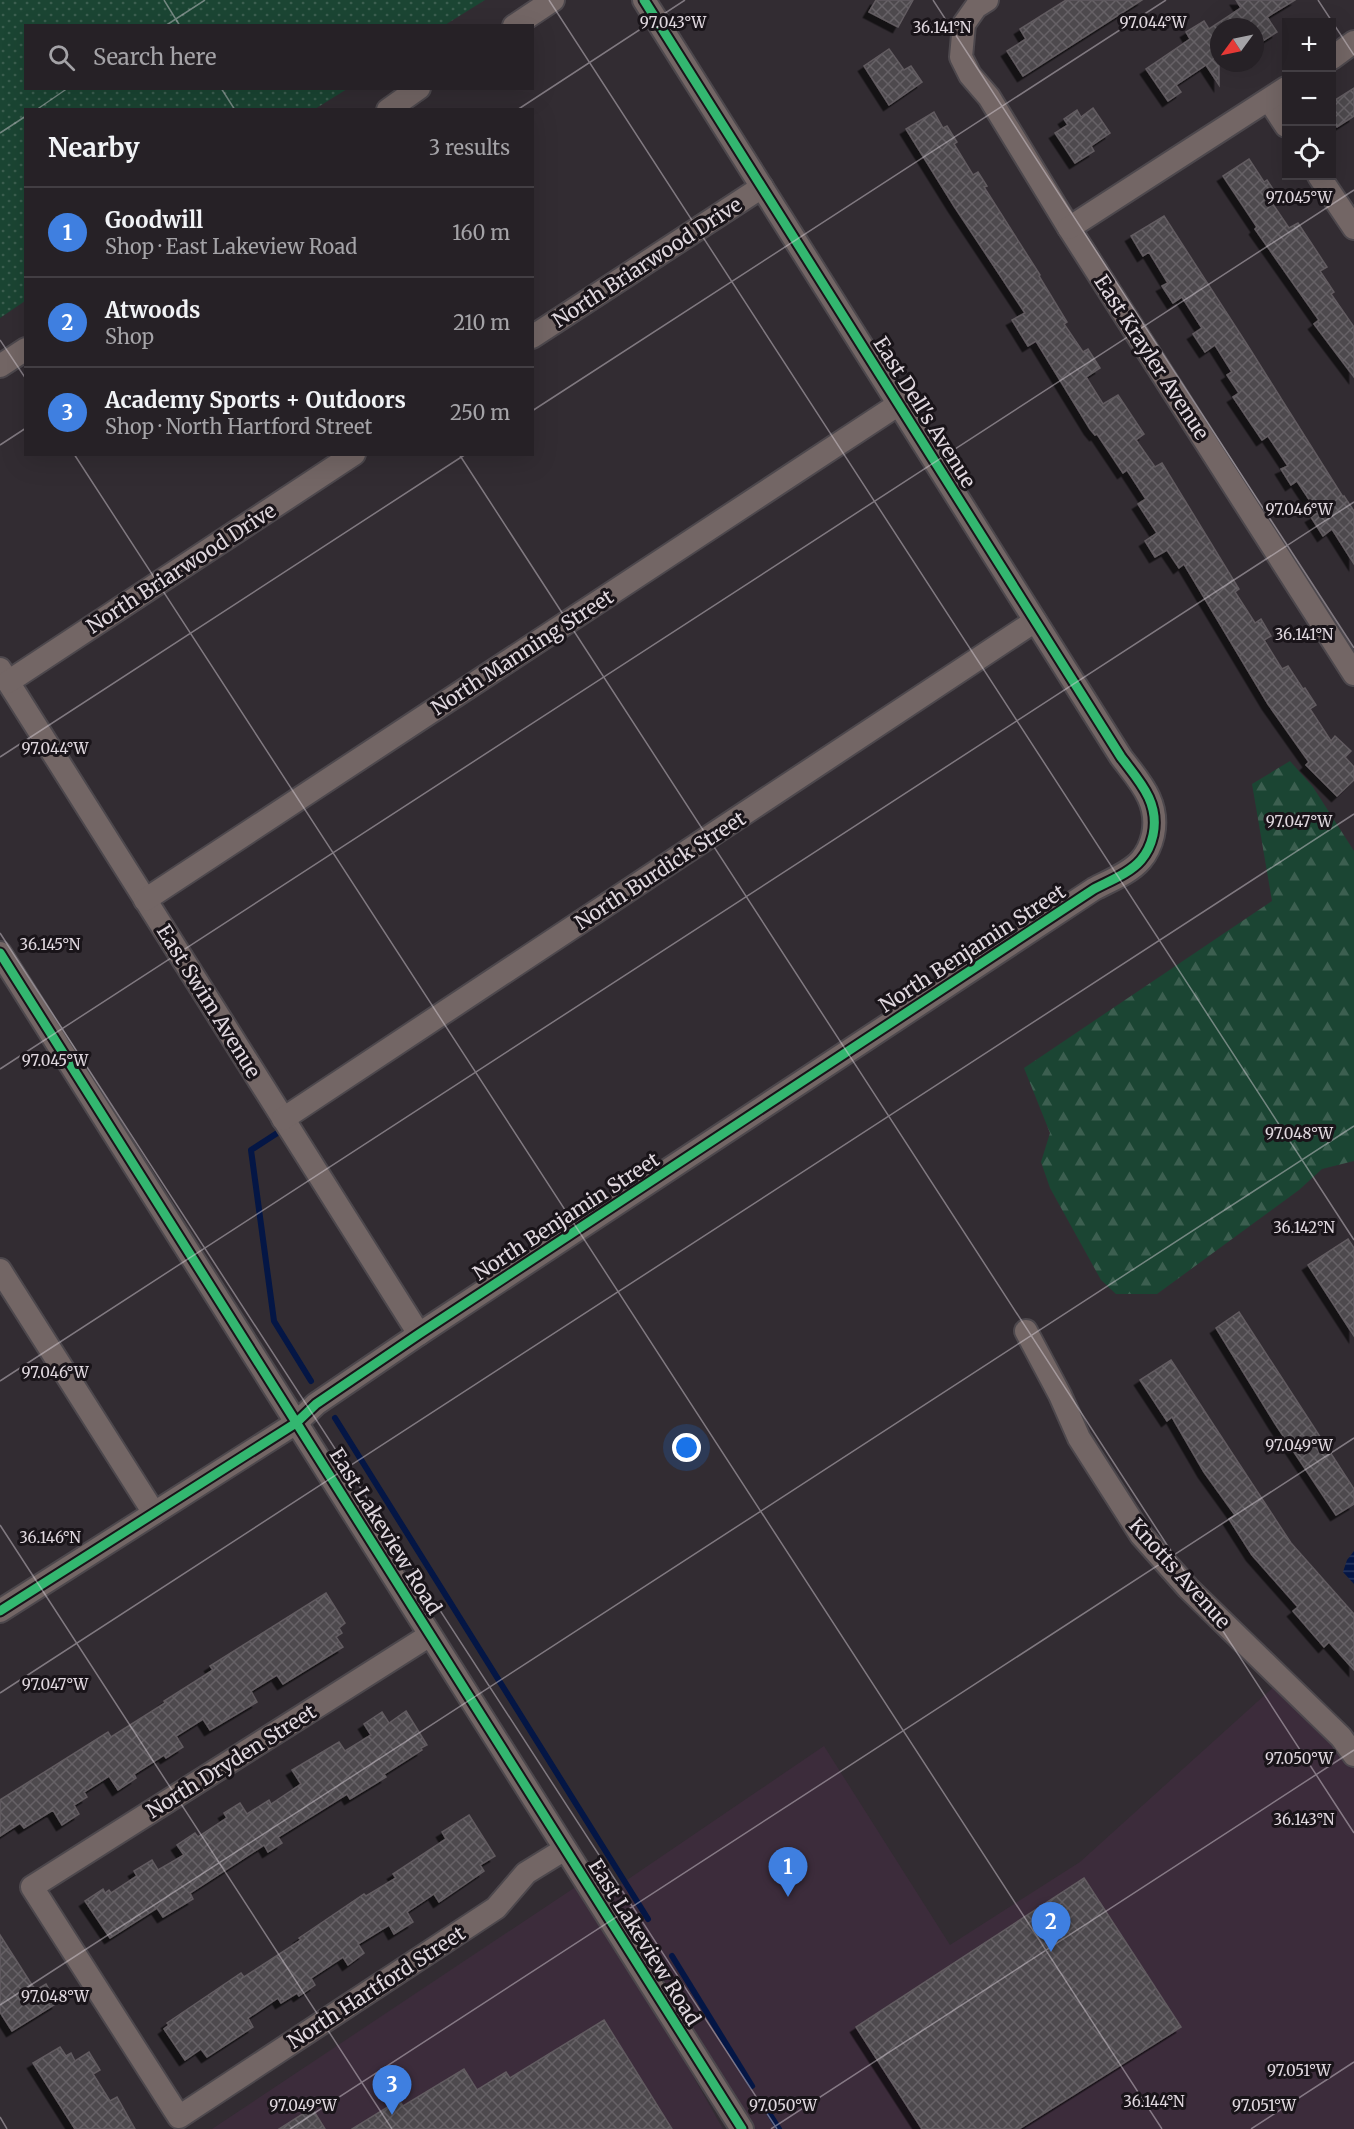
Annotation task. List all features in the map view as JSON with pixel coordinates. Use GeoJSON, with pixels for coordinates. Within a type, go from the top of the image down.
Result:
{"type":"FeatureCollection","features":[{"type":"Feature","properties":{"kind":"street"},"geometry":{"type":"LineString","coordinates":[[517,24],[553,0]]}},
{"type":"Feature","properties":{"kind":"street","name":"East Dell's Avenue"},"geometry":{"type":"LineString","coordinates":[[644,0],[1121,757],[1151,798],[1155,824],[1149,849]]}},
{"type":"Feature","properties":{"kind":"street","name":"East Krayler Avenue"},"geometry":{"type":"LineString","coordinates":[[987,0],[976,7],[964,24],[961,57],[970,75],[989,97],[1069,228],[1354,674]]}},
{"type":"Feature","properties":{"kind":"street"},"geometry":{"type":"LineString","coordinates":[[1336,55],[1354,42]]}},
{"type":"Feature","properties":{"kind":"street"},"geometry":{"type":"LineString","coordinates":[[391,108],[416,90]]}},
{"type":"Feature","properties":{"kind":"street"},"geometry":{"type":"LineString","coordinates":[[1069,228],[1278,94]]}},
{"type":"Feature","properties":{"kind":"street"},"geometry":{"type":"LineString","coordinates":[[1322,180],[1354,228]]}},
{"type":"Feature","properties":{"kind":"street","name":"North Briarwood Drive"},"geometry":{"type":"LineString","coordinates":[[534,336],[762,187]]}},
{"type":"Feature","properties":{"kind":"street"},"geometry":{"type":"LineString","coordinates":[[0,366],[24,350]]}},
{"type":"Feature","properties":{"kind":"street","name":"North Manning Street"},"geometry":{"type":"LineString","coordinates":[[145,900],[899,404]]}},
{"type":"Feature","properties":{"kind":"street","name":"North Briarwood Drive"},"geometry":{"type":"LineString","coordinates":[[4,676],[351,456]]}},
{"type":"Feature","properties":{"kind":"street","name":"North Burdick Street"},"geometry":{"type":"LineString","coordinates":[[283,1119],[1035,621]]}},
{"type":"Feature","properties":{"kind":"street","name":"East Swim Avenue"},"geometry":{"type":"LineString","coordinates":[[4,676],[419,1334]]}},
{"type":"Feature","properties":{"kind":"street","name":"North Benjamin Street"},"geometry":{"type":"LineString","coordinates":[[0,1611],[296,1422],[316,1404],[419,1334],[1094,889],[1141,861],[1149,849]]}},
{"type":"Feature","properties":{"kind":"street","name":"East Lakeview Road"},"geometry":{"type":"LineString","coordinates":[[0,953],[742,2129]]}},
{"type":"Feature","properties":{"kind":"street"},"geometry":{"type":"LineString","coordinates":[[0,1270],[154,1513]]}},
{"type":"Feature","properties":{"kind":"street","name":"Knotts Avenue"},"geometry":{"type":"LineString","coordinates":[[1026,1331],[1060,1395],[1079,1438],[1141,1535],[1188,1588],[1341,1737],[1354,1755]]}},
{"type":"Feature","properties":{"kind":"street","name":"North Dryden Street"},"geometry":{"type":"LineString","coordinates":[[179,2117],[32,1887],[430,1635]]}},
{"type":"Feature","properties":{"kind":"street","name":"North Hartford Street"},"geometry":{"type":"LineString","coordinates":[[179,2117],[496,1908],[526,1874],[565,1848]]}},
{"type":"Feature","properties":{"kind":"shaded area"},"geometry":{"type":"Polygon","coordinates":[[[1278,1683],[1354,1762],[1354,2129],[748,2129],[599,1899],[824,1746],[950,1945],[1080,1862],[1278,1683]]]}},
{"type":"Feature","properties":{"kind":"shaded area"},"geometry":{"type":"Polygon","coordinates":[[[583,1882],[723,2129],[212,2129],[583,1882]]]}},
{"type":"Feature","properties":{"kind":"green space"},"geometry":{"type":"Polygon","coordinates":[[[0,0],[485,0],[447,24],[24,24],[24,90],[345,90],[317,108],[24,108],[24,302],[0,318],[0,0]]]}},
{"type":"Feature","properties":{"kind":"green space"},"geometry":{"type":"Polygon","coordinates":[[[1290,761],[1313,787],[1354,851],[1354,1161],[1322,1169],[1299,1190],[1157,1294],[1116,1294],[1101,1280],[1050,1188],[1041,1162],[1050,1133],[1024,1068],[1272,901],[1252,784],[1290,761]]]}},
{"type":"Feature","properties":{"kind":"water"},"geometry":{"type":"Polygon","coordinates":[[[1354,1551],[1354,1584],[1343,1572],[1347,1560],[1354,1551]]]}},
{"type":"Feature","properties":{"kind":"building"},"geometry":{"type":"Polygon","coordinates":[[[876,0],[913,0],[898,27],[869,12],[876,0]]]}},
{"type":"Feature","properties":{"kind":"building"},"geometry":{"type":"Polygon","coordinates":[[[1066,0],[1142,0],[1023,76],[1007,51],[1026,39],[1020,29],[1066,0]]]}},
{"type":"Feature","properties":{"kind":"building"},"geometry":{"type":"Polygon","coordinates":[[[1236,0],[1295,0],[1267,17],[1277,32],[1264,40],[1264,18],[1226,18],[1241,8],[1236,0]]]}},
{"type":"Feature","properties":{"kind":"building"},"geometry":{"type":"Polygon","coordinates":[[[1204,21],[1209,29],[1210,71],[1206,65],[1176,85],[1181,92],[1168,101],[1146,69],[1190,39],[1186,32],[1204,21]]]}},
{"type":"Feature","properties":{"kind":"building"},"geometry":{"type":"Polygon","coordinates":[[[889,49],[904,70],[911,66],[922,82],[889,105],[864,66],[889,49]]]}},
{"type":"Feature","properties":{"kind":"building"},"geometry":{"type":"Polygon","coordinates":[[[1211,72],[1219,72],[1219,85],[1211,72]]]}},
{"type":"Feature","properties":{"kind":"building"},"geometry":{"type":"Polygon","coordinates":[[[1354,88],[1354,116],[1337,127],[1336,125],[1336,99],[1354,88]]]}},
{"type":"Feature","properties":{"kind":"building"},"geometry":{"type":"Polygon","coordinates":[[[1093,108],[1110,133],[1091,146],[1094,151],[1075,163],[1055,133],[1068,125],[1064,119],[1077,110],[1081,117],[1093,108]]]}},
{"type":"Feature","properties":{"kind":"building"},"geometry":{"type":"Polygon","coordinates":[[[934,112],[943,128],[947,126],[957,142],[954,144],[973,175],[978,172],[987,186],[984,187],[1067,322],[1064,324],[1083,352],[1088,349],[1100,368],[1086,377],[1103,404],[1118,395],[1144,434],[1136,440],[1155,467],[1162,463],[1239,589],[1235,592],[1255,623],[1261,619],[1271,636],[1264,640],[1282,669],[1288,666],[1303,689],[1305,688],[1316,705],[1310,709],[1331,741],[1335,736],[1351,751],[1345,757],[1354,767],[1354,780],[1337,796],[1306,765],[1309,762],[1268,704],[1184,564],[1179,568],[1167,550],[1155,557],[1145,541],[1157,533],[1138,504],[1146,499],[1127,470],[1123,473],[1097,434],[1095,435],[1090,429],[1036,341],[1028,346],[1012,320],[1025,313],[906,129],[934,112]]]}},
{"type":"Feature","properties":{"kind":"building"},"geometry":{"type":"Polygon","coordinates":[[[1249,159],[1264,182],[1267,180],[1277,195],[1270,200],[1289,228],[1298,223],[1327,267],[1320,271],[1334,292],[1331,294],[1354,327],[1354,377],[1314,324],[1319,320],[1255,229],[1257,227],[1223,176],[1249,159]]]}},
{"type":"Feature","properties":{"kind":"building"},"geometry":{"type":"Polygon","coordinates":[[[1164,216],[1354,511],[1354,564],[1332,529],[1323,536],[1311,517],[1318,513],[1297,481],[1291,485],[1281,469],[1288,466],[1268,436],[1262,440],[1233,397],[1239,393],[1227,375],[1232,372],[1215,345],[1205,352],[1193,334],[1202,328],[1182,297],[1173,303],[1162,286],[1168,283],[1149,252],[1143,256],[1131,236],[1164,216]]]}},
{"type":"Feature","properties":{"kind":"building"},"geometry":{"type":"Polygon","coordinates":[[[1348,1239],[1354,1248],[1354,1336],[1308,1265],[1348,1239]]]}},
{"type":"Feature","properties":{"kind":"building"},"geometry":{"type":"Polygon","coordinates":[[[1239,1312],[1354,1489],[1354,1504],[1336,1515],[1276,1425],[1216,1328],[1239,1312]]]}},
{"type":"Feature","properties":{"kind":"building"},"geometry":{"type":"Polygon","coordinates":[[[1171,1360],[1291,1543],[1354,1614],[1354,1670],[1329,1642],[1324,1647],[1293,1611],[1298,1607],[1252,1555],[1229,1519],[1235,1515],[1204,1472],[1172,1417],[1167,1421],[1140,1380],[1171,1360]]]}},
{"type":"Feature","properties":{"kind":"building"},"geometry":{"type":"Polygon","coordinates":[[[326,1593],[345,1623],[339,1628],[342,1633],[336,1637],[343,1647],[283,1684],[277,1675],[251,1691],[257,1702],[210,1730],[203,1719],[176,1736],[183,1747],[166,1758],[164,1755],[134,1774],[136,1778],[118,1790],[109,1776],[84,1792],[87,1797],[74,1805],[79,1814],[62,1825],[53,1810],[24,1828],[20,1823],[0,1836],[0,1800],[108,1732],[111,1737],[165,1703],[164,1701],[213,1670],[210,1666],[326,1593]]]}},
{"type":"Feature","properties":{"kind":"building"},"geometry":{"type":"Polygon","coordinates":[[[406,1711],[427,1745],[421,1748],[422,1750],[384,1774],[386,1777],[350,1799],[347,1794],[278,1837],[282,1843],[268,1852],[264,1845],[190,1893],[193,1899],[163,1917],[157,1908],[110,1938],[85,1901],[103,1889],[105,1893],[109,1890],[111,1893],[137,1876],[134,1871],[152,1860],[158,1870],[184,1855],[177,1845],[195,1833],[198,1837],[227,1818],[224,1813],[240,1803],[247,1814],[269,1800],[271,1804],[301,1784],[292,1770],[339,1742],[345,1751],[371,1735],[364,1724],[382,1712],[389,1723],[406,1711]]]}},
{"type":"Feature","properties":{"kind":"building"},"geometry":{"type":"Polygon","coordinates":[[[469,1815],[495,1856],[480,1865],[484,1871],[439,1902],[434,1894],[407,1912],[413,1922],[394,1934],[389,1925],[358,1944],[364,1953],[348,1965],[343,1957],[311,1978],[315,1985],[299,1996],[297,1993],[281,2003],[278,1998],[248,2018],[253,2027],[207,2057],[201,2049],[185,2060],[164,2029],[169,2025],[167,2023],[241,1973],[244,1977],[301,1940],[299,1938],[364,1894],[366,1896],[396,1878],[393,1874],[446,1839],[442,1832],[469,1815]]]}},
{"type":"Feature","properties":{"kind":"building"},"geometry":{"type":"Polygon","coordinates":[[[1084,1878],[1181,2027],[1019,2129],[922,2129],[856,2027],[1084,1878]]]}},
{"type":"Feature","properties":{"kind":"building"},"geometry":{"type":"Polygon","coordinates":[[[0,1935],[36,1990],[46,1984],[57,2003],[12,2031],[0,2012],[0,1935]]]}},
{"type":"Feature","properties":{"kind":"building"},"geometry":{"type":"Polygon","coordinates":[[[604,2020],[672,2129],[352,2129],[399,2100],[403,2106],[464,2069],[477,2090],[506,2072],[510,2078],[604,2020]]]}},
{"type":"Feature","properties":{"kind":"building"},"geometry":{"type":"Polygon","coordinates":[[[60,2047],[66,2056],[71,2053],[75,2061],[89,2052],[100,2070],[93,2074],[110,2101],[117,2097],[135,2129],[75,2129],[33,2063],[60,2047]]]}},
{"type":"Feature","properties":{"kind":"building"},"geometry":{"type":"Polygon","coordinates":[[[312,2108],[325,2129],[279,2129],[312,2108]]]}},
{"type":"Feature","properties":{"kind":"waterway"},"geometry":{"type":"LineString","coordinates":[[285,1128],[251,1150],[274,1321],[311,1381]]}},
{"type":"Feature","properties":{"kind":"waterway"},"geometry":{"type":"LineString","coordinates":[[335,1418],[648,1919]]}},
{"type":"Feature","properties":{"kind":"waterway"},"geometry":{"type":"LineString","coordinates":[[672,1956],[752,2086]]}},
{"type":"Feature","properties":{"kind":"waterway"},"geometry":{"type":"LineString","coordinates":[[769,2113],[779,2129]]}},
{"type":"Feature","properties":{"kind":"cycle path"},"geometry":{"type":"LineString","coordinates":[[0,1611],[296,1423],[316,1404],[419,1334],[1094,889],[1131,869],[1143,857],[1150,845],[1154,823],[1151,802],[1146,793],[1121,757],[644,0]]}},
{"type":"Feature","properties":{"kind":"cycle path"},"geometry":{"type":"LineString","coordinates":[[0,953],[742,2129]]}},
{"type":"Feature","properties":{"kind":"place","name":"Goodwill"},"geometry":{"type":"Point","coordinates":[788,1897]}},
{"type":"Feature","properties":{"kind":"place","name":"Atwoods"},"geometry":{"type":"Point","coordinates":[1051,1952]}},
{"type":"Feature","properties":{"kind":"place","name":"Academy Sports + Outdoors"},"geometry":{"type":"Point","coordinates":[392,2115]}}]}
